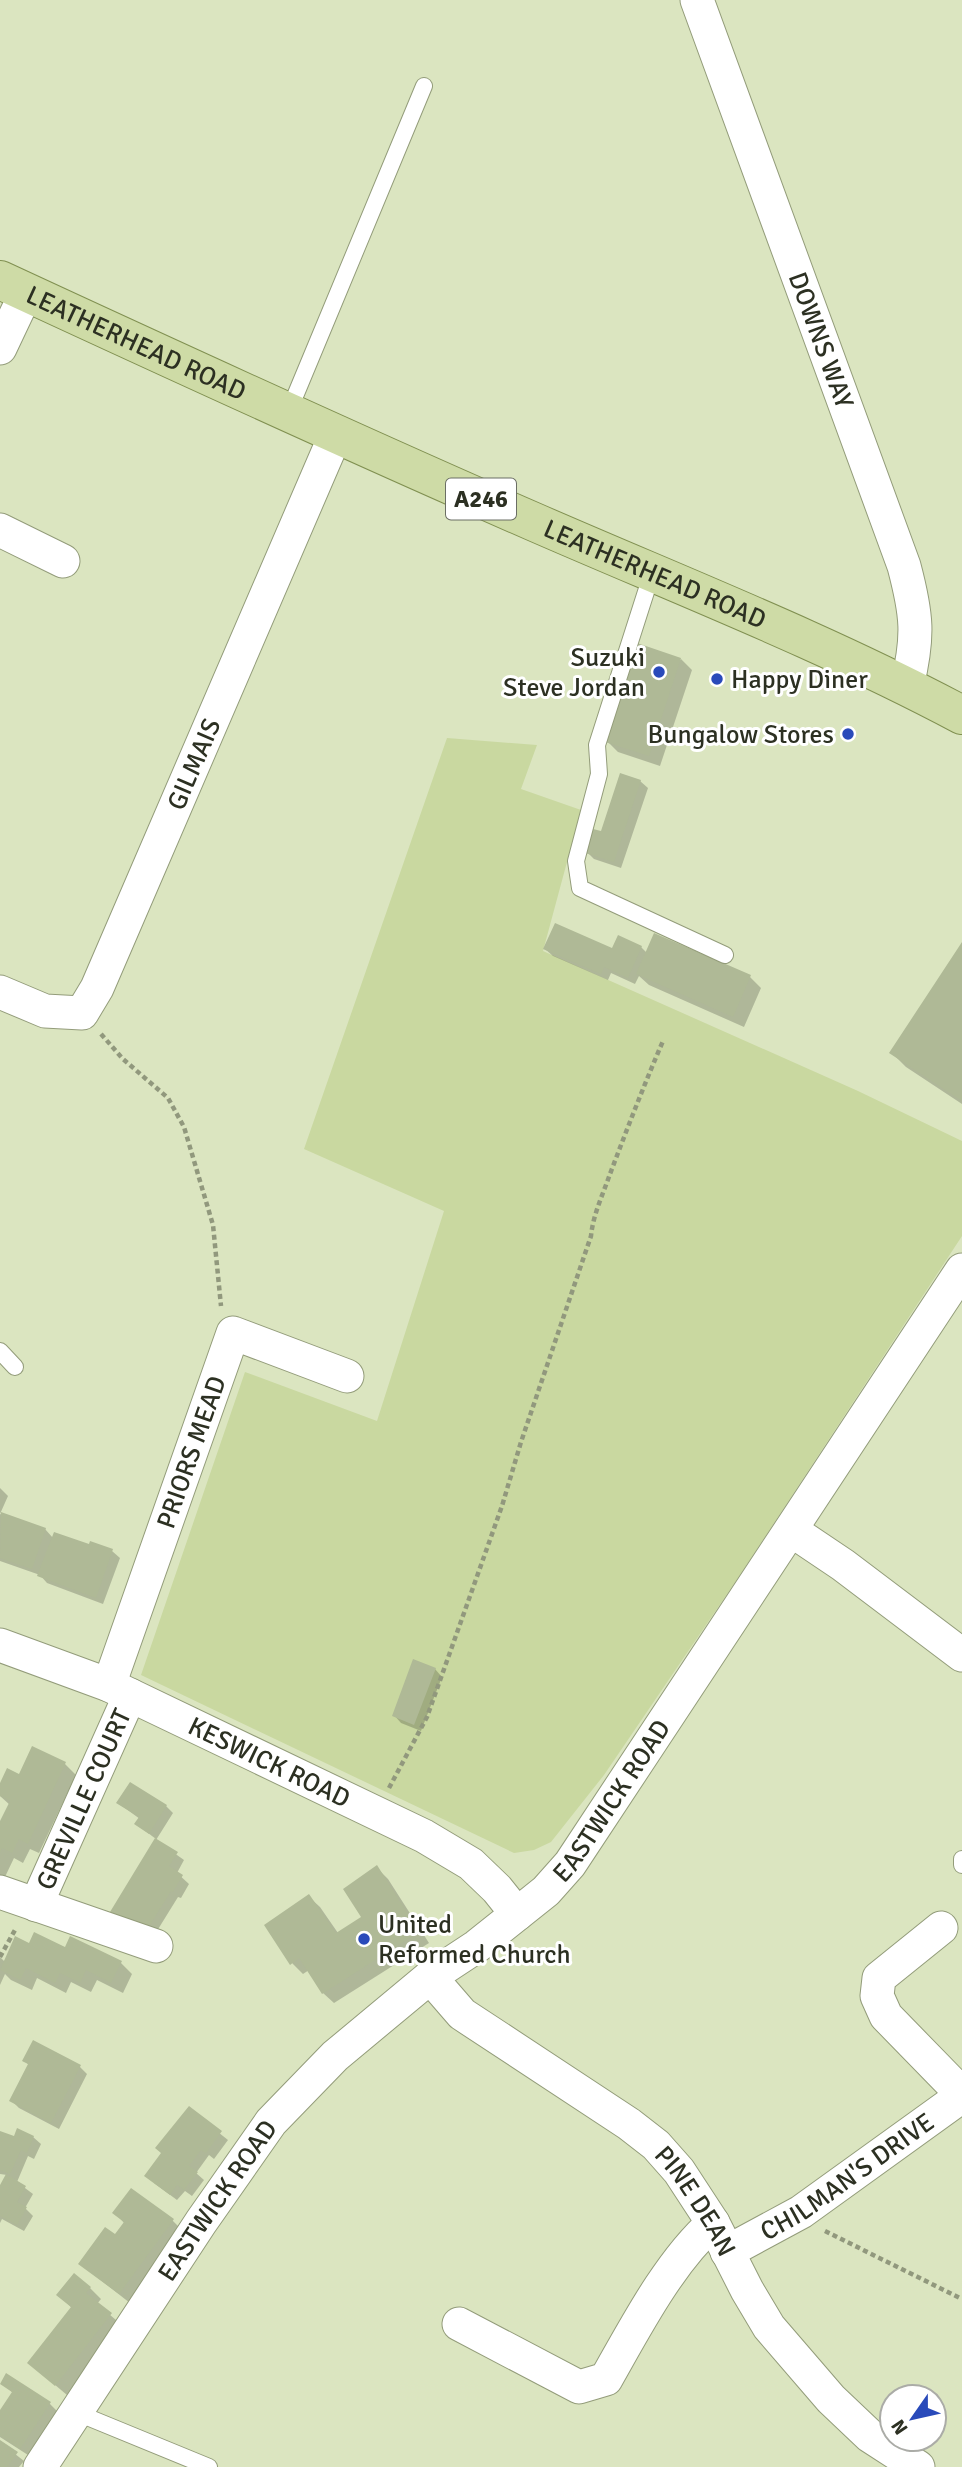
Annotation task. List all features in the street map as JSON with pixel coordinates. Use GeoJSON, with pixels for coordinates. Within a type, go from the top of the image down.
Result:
{"type":"FeatureCollection","features":[{"type":"Feature","properties":{"kind":"main road","name":"LEATHERHEAD ROAD"},"geometry":{"type":"LineString","coordinates":[[13,286],[335,436],[907,686],[962,715]]}},
{"type":"Feature","properties":{"kind":"street","name":"DOWNS WAY"},"geometry":{"type":"LineString","coordinates":[[697,0],[904,566],[915,605],[917,632],[907,686]]}},
{"type":"Feature","properties":{"kind":"street"},"geometry":{"type":"LineString","coordinates":[[0,348],[13,286]]}},
{"type":"Feature","properties":{"kind":"street","name":"GILMAIS"},"geometry":{"type":"LineString","coordinates":[[82,1013],[97,988],[335,436]]}},
{"type":"Feature","properties":{"kind":"street"},"geometry":{"type":"LineString","coordinates":[[0,530],[63,561]]}},
{"type":"Feature","properties":{"kind":"street"},"geometry":{"type":"LineString","coordinates":[[0,992],[45,1011],[82,1013]]}},
{"type":"Feature","properties":{"kind":"street","name":"EASTWICK ROAD"},"geometry":{"type":"LineString","coordinates":[[40,2467],[201,2222],[271,2122],[335,2056],[430,1977],[477,1947],[546,1891],[570,1864],[962,1270]]}},
{"type":"Feature","properties":{"kind":"street"},"geometry":{"type":"LineString","coordinates":[[233,1333],[347,1376]]}},
{"type":"Feature","properties":{"kind":"street","name":"PRIORS MEAD"},"geometry":{"type":"LineString","coordinates":[[120,1690],[233,1333]]}},
{"type":"Feature","properties":{"kind":"street"},"geometry":{"type":"LineString","coordinates":[[791,1530],[843,1565],[962,1655]]}},
{"type":"Feature","properties":{"kind":"street","name":"KESWICK ROAD"},"geometry":{"type":"LineString","coordinates":[[0,1645],[120,1690],[424,1836],[471,1864],[497,1889],[517,1914]]}},
{"type":"Feature","properties":{"kind":"street","name":"GREVILLE COURT"},"geometry":{"type":"LineString","coordinates":[[36,1905],[120,1690]]}},
{"type":"Feature","properties":{"kind":"street","name":"GREVILLE COURT"},"geometry":{"type":"LineString","coordinates":[[0,1892],[156,1946]]}},
{"type":"Feature","properties":{"kind":"street","name":"CHILMAN'S DRIVE"},"geometry":{"type":"LineString","coordinates":[[459,2324],[579,2387],[606,2379],[635,2328],[693,2241],[720,2237],[800,2212],[962,2095],[886,2016],[877,1996],[879,1978],[941,1928]]}},
{"type":"Feature","properties":{"kind":"street","name":"PINE DEAN"},"geometry":{"type":"LineString","coordinates":[[430,1977],[462,2014],[629,2124],[656,2145],[679,2171],[720,2237],[769,2327],[831,2399],[870,2436],[918,2467]]}},
{"type":"Feature","properties":{"kind":"lane"},"geometry":{"type":"LineString","coordinates":[[288,414],[424,86]]}},
{"type":"Feature","properties":{"kind":"lane"},"geometry":{"type":"LineString","coordinates":[[652,573],[597,745],[599,774],[576,861],[580,888],[725,955]]}},
{"type":"Feature","properties":{"kind":"lane"},"geometry":{"type":"LineString","coordinates":[[0,1351],[15,1367]]}},
{"type":"Feature","properties":{"kind":"lane"},"geometry":{"type":"LineString","coordinates":[[962,1859],[962,1865]]}},
{"type":"Feature","properties":{"kind":"lane"},"geometry":{"type":"LineString","coordinates":[[75,2412],[209,2467]]}},
{"type":"Feature","properties":{"kind":"path"},"geometry":{"type":"LineString","coordinates":[[82,1013],[123,1059],[169,1098],[184,1128],[213,1225],[221,1307],[233,1333]]}},
{"type":"Feature","properties":{"kind":"path"},"geometry":{"type":"LineString","coordinates":[[376,1813],[427,1717],[502,1506],[604,1190],[638,1096],[663,1041]]}},
{"type":"Feature","properties":{"kind":"path"},"geometry":{"type":"LineString","coordinates":[[800,2212],[827,2233],[962,2298]]}},
{"type":"Feature","properties":{"kind":"green space"},"geometry":{"type":"Polygon","coordinates":[[[447,738],[537,745],[521,789],[581,810],[543,951],[858,1091],[962,1141],[962,1236],[740,1575],[604,1775],[551,1842],[534,1850],[514,1853],[141,1675],[245,1372],[377,1421],[444,1211],[304,1149],[447,738]]]}},
{"type":"Feature","properties":{"kind":"building"},"geometry":{"type":"Polygon","coordinates":[[[637,643],[681,658],[649,756],[605,742],[637,643]]]}},
{"type":"Feature","properties":{"kind":"building"},"geometry":{"type":"Polygon","coordinates":[[[620,773],[641,780],[614,862],[585,853],[593,829],[601,831],[620,773]]]}},
{"type":"Feature","properties":{"kind":"building"},"geometry":{"type":"Polygon","coordinates":[[[555,923],[612,948],[618,935],[642,946],[628,978],[604,967],[601,974],[543,949],[555,923]]]}},
{"type":"Feature","properties":{"kind":"building"},"geometry":{"type":"Polygon","coordinates":[[[654,933],[751,975],[733,1017],[636,974],[654,933]]]}},
{"type":"Feature","properties":{"kind":"building"},"geometry":{"type":"Polygon","coordinates":[[[962,942],[962,1101],[889,1053],[962,942]]]}},
{"type":"Feature","properties":{"kind":"building"},"geometry":{"type":"Polygon","coordinates":[[[1,1512],[46,1528],[32,1569],[0,1558],[1,1512]]]}},
{"type":"Feature","properties":{"kind":"building"},"geometry":{"type":"Polygon","coordinates":[[[54,1532],[113,1549],[96,1598],[37,1576],[54,1532]]]}},
{"type":"Feature","properties":{"kind":"building"},"geometry":{"type":"Polygon","coordinates":[[[413,1659],[436,1668],[414,1725],[392,1716],[413,1659]]]}},
{"type":"Feature","properties":{"kind":"building"},"geometry":{"type":"Polygon","coordinates":[[[32,1746],[66,1762],[28,1844],[19,1839],[12,1853],[2,1848],[0,1853],[0,1821],[10,1801],[0,1796],[0,1783],[7,1768],[19,1774],[32,1746]]]}},
{"type":"Feature","properties":{"kind":"building"},"geometry":{"type":"Polygon","coordinates":[[[130,1782],[167,1805],[149,1834],[134,1824],[139,1817],[116,1803],[130,1782]]]}},
{"type":"Feature","properties":{"kind":"building"},"geometry":{"type":"Polygon","coordinates":[[[155,1838],[178,1852],[169,1866],[183,1875],[145,1933],[110,1912],[155,1838]]]}},
{"type":"Feature","properties":{"kind":"building"},"geometry":{"type":"Polygon","coordinates":[[[377,1865],[419,1932],[322,1994],[299,1958],[290,1965],[264,1925],[309,1894],[336,1933],[361,1917],[343,1889],[377,1865]]]}},
{"type":"Feature","properties":{"kind":"building"},"geometry":{"type":"Polygon","coordinates":[[[34,1932],[65,1947],[70,1936],[122,1961],[111,1983],[86,1970],[80,1983],[60,1973],[55,1983],[26,1968],[20,1980],[0,1970],[15,1936],[29,1943],[34,1932]]]}},
{"type":"Feature","properties":{"kind":"building"},"geometry":{"type":"Polygon","coordinates":[[[33,2040],[81,2065],[51,2123],[9,2101],[28,2064],[22,2061],[33,2040]]]}},
{"type":"Feature","properties":{"kind":"building"},"geometry":{"type":"Polygon","coordinates":[[[189,2106],[222,2131],[206,2153],[201,2150],[189,2166],[198,2172],[184,2190],[177,2185],[170,2195],[144,2176],[161,2153],[155,2148],[189,2106]]]}},
{"type":"Feature","properties":{"kind":"building"},"geometry":{"type":"Polygon","coordinates":[[[17,2128],[34,2136],[27,2153],[21,2150],[10,2174],[0,2170],[0,2131],[14,2136],[17,2128]]]}},
{"type":"Feature","properties":{"kind":"building"},"geometry":{"type":"Polygon","coordinates":[[[6,2174],[26,2186],[17,2202],[27,2207],[17,2225],[0,2216],[0,2185],[6,2174]]]}},
{"type":"Feature","properties":{"kind":"building"},"geometry":{"type":"Polygon","coordinates":[[[131,2188],[174,2219],[119,2294],[78,2264],[105,2227],[115,2234],[124,2222],[112,2213],[131,2188]]]}},
{"type":"Feature","properties":{"kind":"building"},"geometry":{"type":"Polygon","coordinates":[[[74,2273],[91,2287],[86,2293],[112,2313],[55,2386],[27,2363],[71,2307],[56,2295],[74,2273]]]}},
{"type":"Feature","properties":{"kind":"building"},"geometry":{"type":"Polygon","coordinates":[[[6,2373],[51,2402],[20,2449],[0,2436],[0,2410],[12,2392],[0,2384],[6,2373]]]}},
{"type":"Feature","properties":{"kind":"building"},"geometry":{"type":"Polygon","coordinates":[[[0,2440],[18,2452],[7,2467],[0,2467],[0,2440]]]}},
{"type":"Feature","properties":{"kind":"place","name":"Suzuki Steve Jordan"},"geometry":{"type":"Point","coordinates":[659,672]}},
{"type":"Feature","properties":{"kind":"place","name":"Happy Diner"},"geometry":{"type":"Point","coordinates":[717,679]}},
{"type":"Feature","properties":{"kind":"place","name":"Bungalow Stores"},"geometry":{"type":"Point","coordinates":[848,734]}},
{"type":"Feature","properties":{"kind":"place","name":"United Reformed Church"},"geometry":{"type":"Point","coordinates":[364,1939]}}]}
